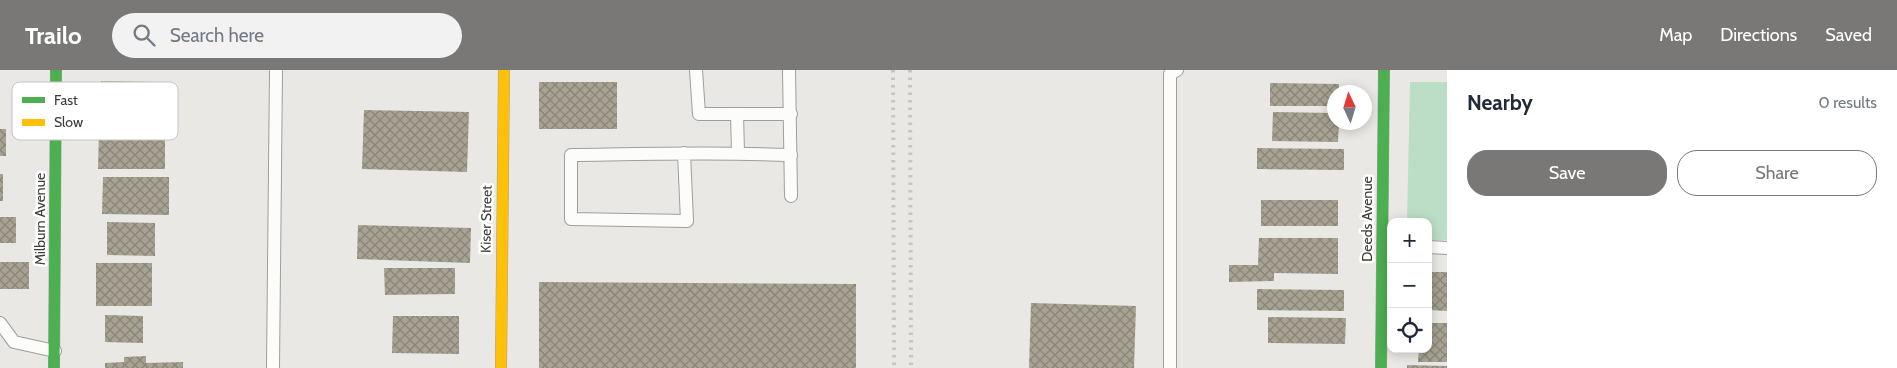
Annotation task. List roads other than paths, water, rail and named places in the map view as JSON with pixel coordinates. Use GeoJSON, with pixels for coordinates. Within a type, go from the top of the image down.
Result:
{"type":"FeatureCollection","features":[{"type":"Feature","properties":{"kind":"street","name":"Kiser Street"},"geometry":{"type":"LineString","coordinates":[[501,368],[504,70]]}},
{"type":"Feature","properties":{"kind":"street","name":"Deeds Avenue"},"geometry":{"type":"LineString","coordinates":[[1381,368],[1386,246],[1384,70]]}},
{"type":"Feature","properties":{"kind":"street","name":"Milburn Avenue"},"geometry":{"type":"LineString","coordinates":[[54,368],[56,140]]}},
{"type":"Feature","properties":{"kind":"lane"},"geometry":{"type":"LineString","coordinates":[[273,368],[276,70]]}},
{"type":"Feature","properties":{"kind":"lane"},"geometry":{"type":"LineString","coordinates":[[696,70],[699,114],[791,114]]}},
{"type":"Feature","properties":{"kind":"lane"},"geometry":{"type":"LineString","coordinates":[[789,70],[791,196]]}},
{"type":"Feature","properties":{"kind":"lane"},"geometry":{"type":"LineString","coordinates":[[1170,368],[1170,74],[1177,70]]}},
{"type":"Feature","properties":{"kind":"lane"},"geometry":{"type":"LineString","coordinates":[[737,114],[738,153]]}},
{"type":"Feature","properties":{"kind":"lane"},"geometry":{"type":"LineString","coordinates":[[684,153],[687,221],[572,219],[571,154],[684,153],[738,153],[791,155]]}},
{"type":"Feature","properties":{"kind":"lane"},"geometry":{"type":"LineString","coordinates":[[1432,247],[1447,248]]}},
{"type":"Feature","properties":{"kind":"lane"},"geometry":{"type":"LineString","coordinates":[[0,323],[14,342],[54,351]]}},
{"type":"Feature","properties":{"kind":"railway"},"geometry":{"type":"LineString","coordinates":[[893,70],[894,368]]}},
{"type":"Feature","properties":{"kind":"railway"},"geometry":{"type":"LineString","coordinates":[[910,70],[911,368]]}}]}
